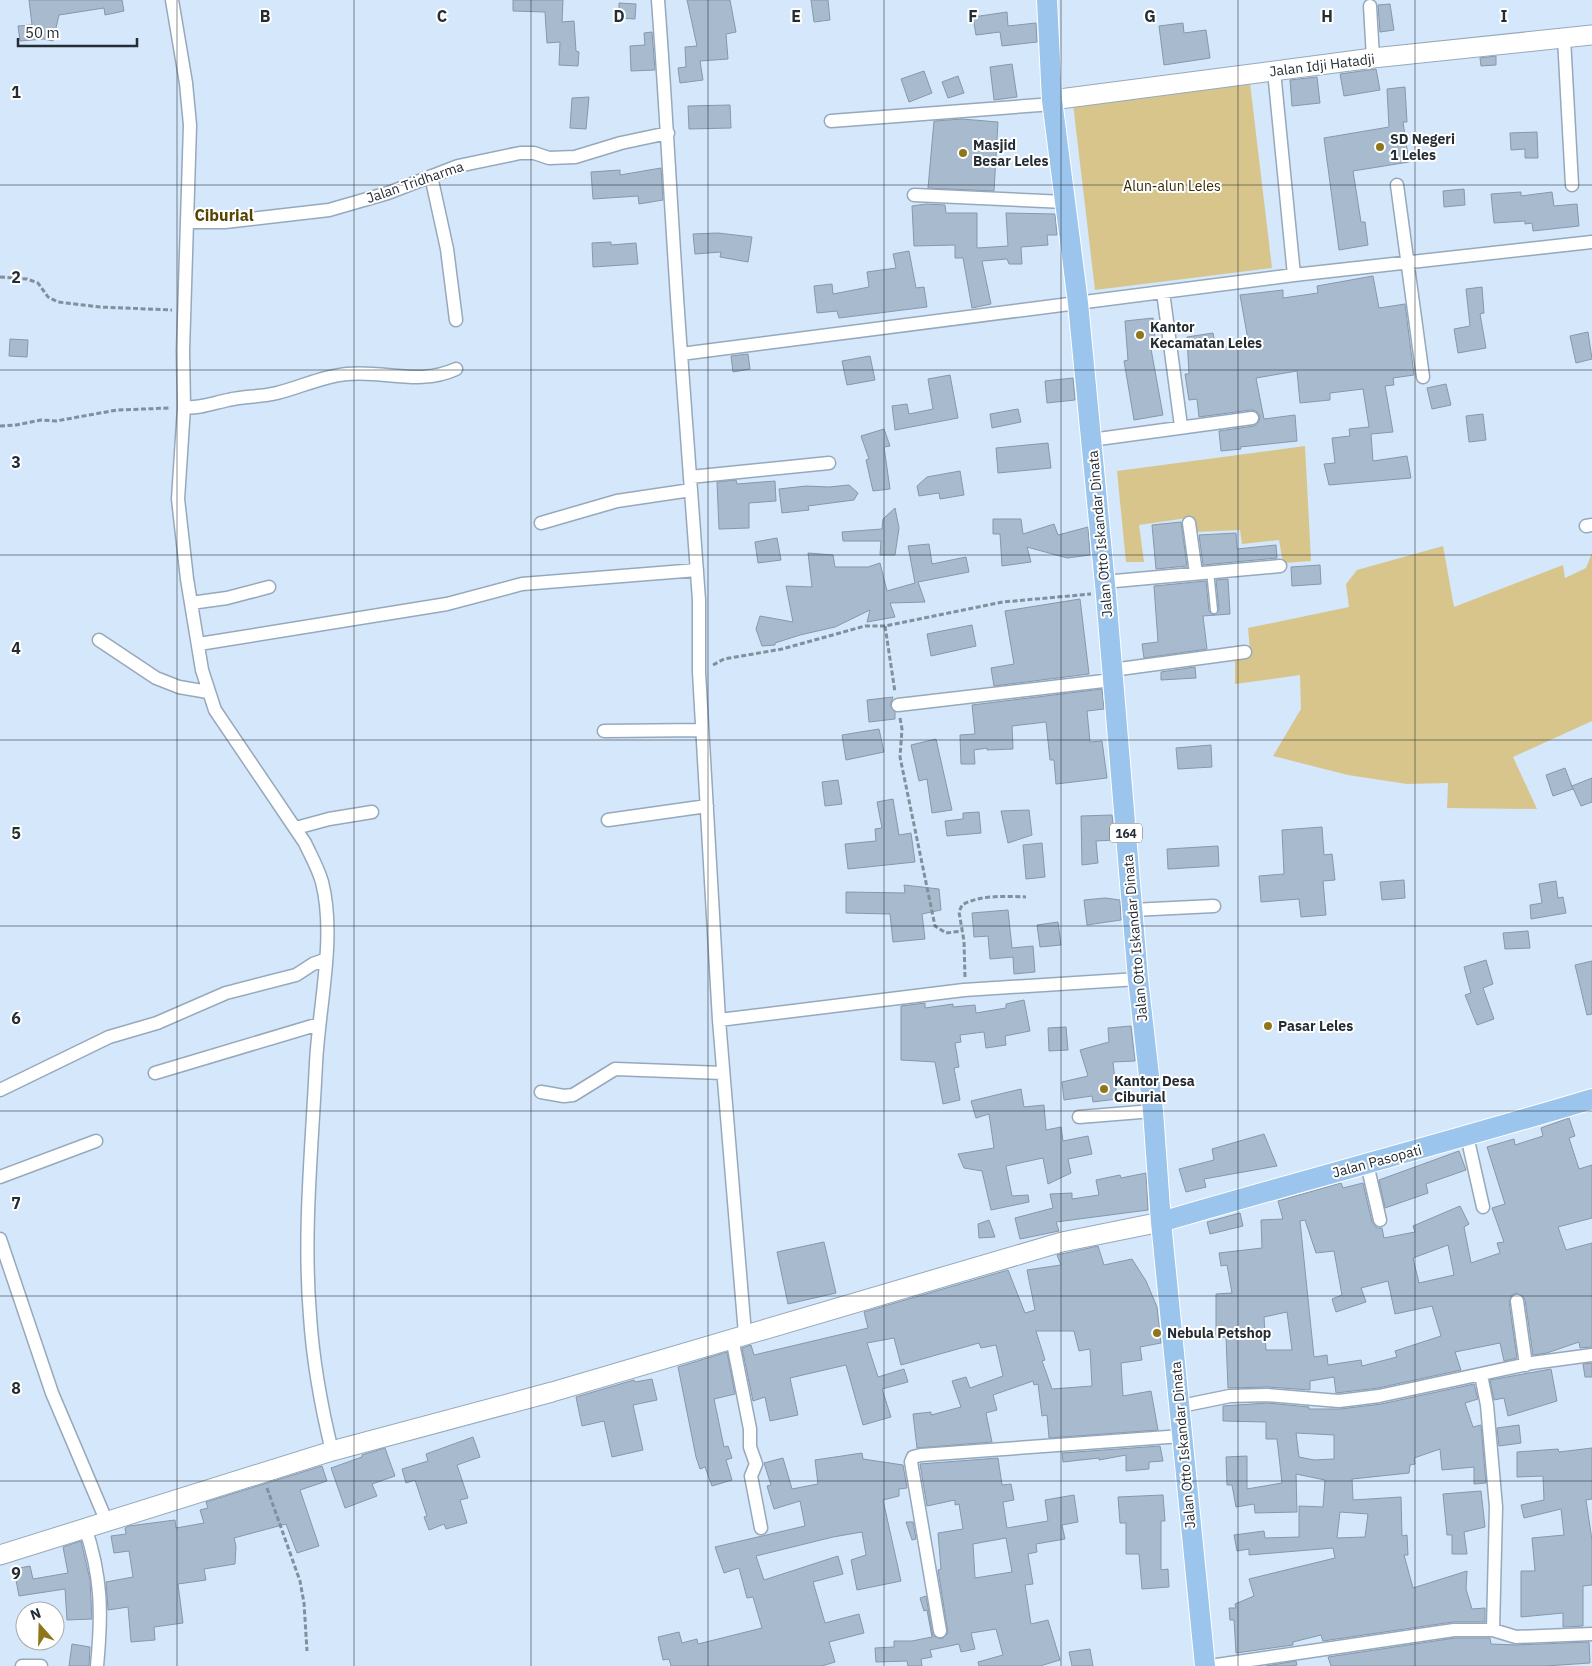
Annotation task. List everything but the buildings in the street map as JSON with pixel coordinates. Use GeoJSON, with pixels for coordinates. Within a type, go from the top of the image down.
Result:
{"type":"FeatureCollection","features":[{"type":"Feature","properties":{"kind":"main road","name":"Jalan Otto Iskandar Dinata"},"geometry":{"type":"LineString","coordinates":[[1047,0],[1053,102],[1078,303],[1105,589],[1138,979],[1153,1111],[1161,1222],[1181,1406],[1182,1436],[1205,1666]]}},
{"type":"Feature","properties":{"kind":"main road","name":"Jalan Pasopati"},"geometry":{"type":"LineString","coordinates":[[1161,1222],[1592,1099]]}},
{"type":"Feature","properties":{"kind":"street"},"geometry":{"type":"LineString","coordinates":[[172,0],[186,83],[189,118],[188,222],[184,311],[184,407],[178,499],[191,603],[208,692],[222,723],[296,828],[317,867],[322,881],[326,916],[319,1024],[308,1276],[310,1317],[320,1403],[332,1451]]}},
{"type":"Feature","properties":{"kind":"street"},"geometry":{"type":"LineString","coordinates":[[658,0],[696,570],[706,806],[739,1336],[750,1429],[750,1447],[756,1464],[751,1476],[762,1528]]}},
{"type":"Feature","properties":{"kind":"street"},"geometry":{"type":"LineString","coordinates":[[1370,6],[1373,58]]}},
{"type":"Feature","properties":{"kind":"street","name":"Jalan Idji Hatadji"},"geometry":{"type":"LineString","coordinates":[[1053,102],[1373,58],[1592,34]]}},
{"type":"Feature","properties":{"kind":"street"},"geometry":{"type":"LineString","coordinates":[[1564,38],[1572,185]]}},
{"type":"Feature","properties":{"kind":"street"},"geometry":{"type":"LineString","coordinates":[[1274,71],[1294,275]]}},
{"type":"Feature","properties":{"kind":"street"},"geometry":{"type":"LineString","coordinates":[[831,121],[1053,102]]}},
{"type":"Feature","properties":{"kind":"street","name":"Jalan Tridharma"},"geometry":{"type":"LineString","coordinates":[[188,222],[225,222],[329,210],[388,193],[458,166],[520,153],[534,153],[549,158],[575,157],[621,143],[668,133]]}},
{"type":"Feature","properties":{"kind":"street"},"geometry":{"type":"LineString","coordinates":[[431,176],[447,249],[456,320]]}},
{"type":"Feature","properties":{"kind":"street"},"geometry":{"type":"LineString","coordinates":[[1397,185],[1409,261],[1423,377]]}},
{"type":"Feature","properties":{"kind":"street"},"geometry":{"type":"LineString","coordinates":[[914,195],[1065,202]]}},
{"type":"Feature","properties":{"kind":"street"},"geometry":{"type":"LineString","coordinates":[[681,354],[1294,275],[1592,242]]}},
{"type":"Feature","properties":{"kind":"street"},"geometry":{"type":"LineString","coordinates":[[1163,292],[1180,426]]}},
{"type":"Feature","properties":{"kind":"street"},"geometry":{"type":"LineString","coordinates":[[184,407],[194,408],[230,399],[266,395],[333,376],[349,374],[427,378],[442,375],[456,369]]}},
{"type":"Feature","properties":{"kind":"street"},"geometry":{"type":"LineString","coordinates":[[1091,440],[1180,426],[1252,418]]}},
{"type":"Feature","properties":{"kind":"street"},"geometry":{"type":"LineString","coordinates":[[541,523],[617,501],[690,483],[829,463]]}},
{"type":"Feature","properties":{"kind":"street"},"geometry":{"type":"LineString","coordinates":[[1189,523],[1196,572]]}},
{"type":"Feature","properties":{"kind":"street"},"geometry":{"type":"LineString","coordinates":[[1105,589],[1196,572],[1280,566]]}},
{"type":"Feature","properties":{"kind":"street"},"geometry":{"type":"LineString","coordinates":[[199,644],[447,604],[522,584],[696,570]]}},
{"type":"Feature","properties":{"kind":"street"},"geometry":{"type":"LineString","coordinates":[[191,603],[227,598],[268,587]]}},
{"type":"Feature","properties":{"kind":"street"},"geometry":{"type":"LineString","coordinates":[[99,640],[156,678],[179,687],[208,692]]}},
{"type":"Feature","properties":{"kind":"street"},"geometry":{"type":"LineString","coordinates":[[898,705],[1112,675],[1245,652]]}},
{"type":"Feature","properties":{"kind":"street"},"geometry":{"type":"LineString","coordinates":[[604,732],[702,730]]}},
{"type":"Feature","properties":{"kind":"street"},"geometry":{"type":"LineString","coordinates":[[608,820],[706,806]]}},
{"type":"Feature","properties":{"kind":"street"},"geometry":{"type":"LineString","coordinates":[[296,828],[329,819],[372,812]]}},
{"type":"Feature","properties":{"kind":"street"},"geometry":{"type":"LineString","coordinates":[[1132,910],[1214,906]]}},
{"type":"Feature","properties":{"kind":"street"},"geometry":{"type":"LineString","coordinates":[[0,1090],[108,1037],[157,1023],[226,993],[296,976],[313,964],[324,960]]}},
{"type":"Feature","properties":{"kind":"street"},"geometry":{"type":"LineString","coordinates":[[719,1020],[964,990],[1138,979]]}},
{"type":"Feature","properties":{"kind":"street"},"geometry":{"type":"LineString","coordinates":[[155,1073],[319,1024]]}},
{"type":"Feature","properties":{"kind":"street"},"geometry":{"type":"LineString","coordinates":[[541,1092],[564,1096],[573,1095],[615,1069],[723,1073]]}},
{"type":"Feature","properties":{"kind":"street"},"geometry":{"type":"LineString","coordinates":[[1079,1117],[1153,1111]]}},
{"type":"Feature","properties":{"kind":"street"},"geometry":{"type":"LineString","coordinates":[[1467,1136],[1483,1206]]}},
{"type":"Feature","properties":{"kind":"street"},"geometry":{"type":"LineString","coordinates":[[0,1177],[96,1141]]}},
{"type":"Feature","properties":{"kind":"street"},"geometry":{"type":"LineString","coordinates":[[1367,1164],[1380,1220]]}},
{"type":"Feature","properties":{"kind":"street"},"geometry":{"type":"LineString","coordinates":[[0,1555],[260,1471],[552,1392],[1062,1242],[1161,1222]]}},
{"type":"Feature","properties":{"kind":"street"},"geometry":{"type":"LineString","coordinates":[[0,1239],[52,1392],[106,1520]]}},
{"type":"Feature","properties":{"kind":"street"},"geometry":{"type":"LineString","coordinates":[[1517,1301],[1526,1364]]}},
{"type":"Feature","properties":{"kind":"street"},"geometry":{"type":"LineString","coordinates":[[1181,1406],[1230,1396],[1258,1395],[1339,1400],[1404,1392],[1526,1364],[1592,1355]]}},
{"type":"Feature","properties":{"kind":"street"},"geometry":{"type":"LineString","coordinates":[[1481,1375],[1487,1404],[1496,1507],[1493,1630]]}},
{"type":"Feature","properties":{"kind":"street"},"geometry":{"type":"LineString","coordinates":[[940,1631],[911,1462],[913,1457],[1182,1436]]}},
{"type":"Feature","properties":{"kind":"street"},"geometry":{"type":"LineString","coordinates":[[85,1527],[95,1557],[101,1595],[102,1620],[97,1666]]}},
{"type":"Feature","properties":{"kind":"street"},"geometry":{"type":"LineString","coordinates":[[1210,1666],[1454,1630],[1493,1630],[1516,1637],[1592,1634]]}},
{"type":"Feature","properties":{"kind":"street"},"geometry":{"type":"LineString","coordinates":[[22,1666],[41,1666]]}},
{"type":"Feature","properties":{"kind":"lane"},"geometry":{"type":"LineString","coordinates":[[1210,571],[1214,610]]}},
{"type":"Feature","properties":{"kind":"path"},"geometry":{"type":"LineString","coordinates":[[0,277],[27,279],[38,283],[48,296],[58,302],[100,307],[184,311]]}},
{"type":"Feature","properties":{"kind":"path"},"geometry":{"type":"LineString","coordinates":[[0,426],[41,420],[62,420],[118,410],[184,407]]}},
{"type":"Feature","properties":{"kind":"path"},"geometry":{"type":"LineString","coordinates":[[699,672],[724,660],[782,649],[839,631],[864,626],[885,626],[1004,602],[1105,589]]}},
{"type":"Feature","properties":{"kind":"path"},"geometry":{"type":"LineString","coordinates":[[885,626],[902,729],[900,757],[935,926],[946,933],[962,931]]}},
{"type":"Feature","properties":{"kind":"path"},"geometry":{"type":"LineString","coordinates":[[964,990],[962,931],[959,912],[962,905],[968,902],[1006,896],[1026,897]]}},
{"type":"Feature","properties":{"kind":"path"},"geometry":{"type":"LineString","coordinates":[[260,1471],[300,1581],[304,1603],[307,1651]]}},
{"type":"Feature","properties":{"kind":"green space","name":"Alun-alun Leles"},"geometry":{"type":"Polygon","coordinates":[[[1250,83],[1272,268],[1095,290],[1073,104],[1250,83]]]}},
{"type":"Feature","properties":{"kind":"green space"},"geometry":{"type":"Polygon","coordinates":[[[1305,446],[1311,561],[1283,563],[1279,540],[1242,544],[1240,530],[1194,532],[1194,517],[1139,525],[1144,562],[1126,562],[1117,471],[1305,446]]]}},
{"type":"Feature","properties":{"kind":"green space"},"geometry":{"type":"Polygon","coordinates":[[[1443,546],[1454,607],[1563,565],[1565,578],[1586,568],[1592,553],[1592,721],[1513,757],[1537,809],[1447,808],[1448,783],[1407,784],[1348,775],[1273,756],[1301,709],[1300,675],[1235,684],[1235,650],[1250,650],[1248,628],[1349,607],[1346,584],[1357,570],[1443,546]]]}},
{"type":"Feature","properties":{"kind":"place","name":"SD Negeri 1 Leles"},"geometry":{"type":"Point","coordinates":[1380,147]}},
{"type":"Feature","properties":{"kind":"place","name":"Masjid Besar Leles"},"geometry":{"type":"Point","coordinates":[963,153]}},
{"type":"Feature","properties":{"kind":"place","name":"Kantor Kecamatan Leles"},"geometry":{"type":"Point","coordinates":[1140,335]}},
{"type":"Feature","properties":{"kind":"place","name":"Pasar Leles"},"geometry":{"type":"Point","coordinates":[1268,1026]}},
{"type":"Feature","properties":{"kind":"place","name":"Kantor Desa Ciburial"},"geometry":{"type":"Point","coordinates":[1104,1089]}},
{"type":"Feature","properties":{"kind":"place","name":"Nebula Petshop"},"geometry":{"type":"Point","coordinates":[1157,1333]}},
{"type":"Feature","properties":{"kind":"district","name":"Ciburial"},"geometry":{"type":"Point","coordinates":[224,215]}}]}
